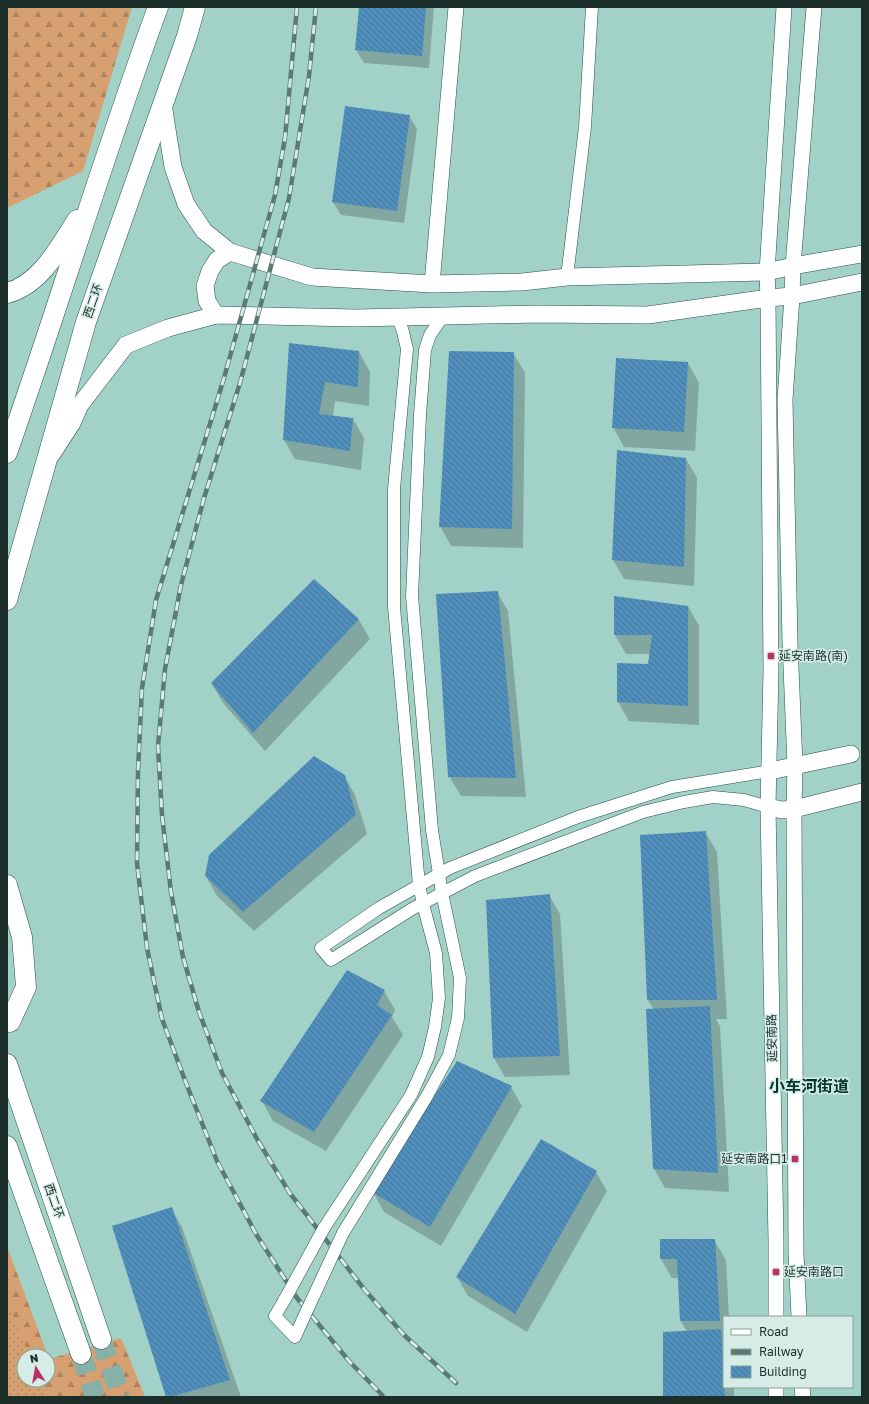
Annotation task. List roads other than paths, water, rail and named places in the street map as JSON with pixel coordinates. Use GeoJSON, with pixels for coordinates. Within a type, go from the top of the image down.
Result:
{"type":"FeatureCollection","features":[{"type":"Feature","properties":{"kind":"highway"},"geometry":{"type":"LineString","coordinates":[[7,453],[131,82],[158,7]]}},
{"type":"Feature","properties":{"kind":"highway","name":"西二环"},"geometry":{"type":"LineString","coordinates":[[7,600],[86,322],[163,104],[195,7]]}},
{"type":"Feature","properties":{"kind":"highway"},"geometry":{"type":"LineString","coordinates":[[186,36],[204,7]]}},
{"type":"Feature","properties":{"kind":"highway"},"geometry":{"type":"LineString","coordinates":[[7,293],[15,291],[34,279],[54,256],[93,195]]}},
{"type":"Feature","properties":{"kind":"highway"},"geometry":{"type":"LineString","coordinates":[[7,885],[22,937],[26,988],[10,1022]]}},
{"type":"Feature","properties":{"kind":"highway","name":"西二环"},"geometry":{"type":"LineString","coordinates":[[7,1064],[101,1339]]}},
{"type":"Feature","properties":{"kind":"highway"},"geometry":{"type":"LineString","coordinates":[[7,1146],[81,1354]]}},
{"type":"Feature","properties":{"kind":"main road"},"geometry":{"type":"LineString","coordinates":[[163,104],[173,167],[186,204],[204,230],[230,252],[312,277],[432,284],[522,282],[567,277],[767,272],[862,254]]}},
{"type":"Feature","properties":{"kind":"main road"},"geometry":{"type":"LineString","coordinates":[[216,315],[207,301],[205,286],[210,271],[218,260],[230,252]]}},
{"type":"Feature","properties":{"kind":"main road"},"geometry":{"type":"LineString","coordinates":[[45,465],[72,423],[80,405],[126,345],[168,328],[216,315],[356,318],[537,314],[648,315],[792,296],[862,282]]}},
{"type":"Feature","properties":{"kind":"main road"},"geometry":{"type":"LineString","coordinates":[[770,771],[851,754]]}},
{"type":"Feature","properties":{"kind":"main road"},"geometry":{"type":"LineString","coordinates":[[768,807],[782,810],[794,809],[862,792]]}},
{"type":"Feature","properties":{"kind":"street"},"geometry":{"type":"LineString","coordinates":[[432,284],[456,7]]}},
{"type":"Feature","properties":{"kind":"street"},"geometry":{"type":"LineString","coordinates":[[567,277],[585,127],[592,7]]}},
{"type":"Feature","properties":{"kind":"street","name":"延安南路"},"geometry":{"type":"LineString","coordinates":[[776,1316],[768,807],[770,771],[771,670],[767,272],[784,7]]}},
{"type":"Feature","properties":{"kind":"street"},"geometry":{"type":"LineString","coordinates":[[799,1316],[796,1254],[795,766],[790,642],[785,400],[793,266],[814,7]]}},
{"type":"Feature","properties":{"kind":"street"},"geometry":{"type":"LineString","coordinates":[[398,317],[407,349],[394,489],[394,607],[419,885],[436,953],[439,998],[435,1027],[428,1057],[411,1094],[324,1228],[274,1316],[295,1337],[343,1233],[427,1096],[449,1055],[458,1018],[460,978],[442,893],[432,830],[412,596],[420,415],[426,350],[430,335],[443,316]]}},
{"type":"Feature","properties":{"kind":"street"},"geometry":{"type":"LineString","coordinates":[[768,807],[744,800],[713,797],[642,812],[475,876],[423,904],[331,960],[321,948],[379,908],[450,868],[578,817],[672,786],[770,771]]}},
{"type":"Feature","properties":{"kind":"tunnel"},"geometry":{"type":"LineString","coordinates":[[101,1339],[121,1397]]}},
{"type":"Feature","properties":{"kind":"tunnel"},"geometry":{"type":"LineString","coordinates":[[81,1354],[95,1397]]}},
{"type":"Feature","properties":{"kind":"railway"},"geometry":{"type":"LineString","coordinates":[[297,7],[285,138],[275,195],[224,378],[156,600],[142,688],[138,771],[137,863],[147,948],[162,1019],[217,1161],[256,1234],[297,1298],[349,1361],[384,1397]]}},
{"type":"Feature","properties":{"kind":"railway"},"geometry":{"type":"LineString","coordinates":[[316,7],[309,76],[289,198],[240,383],[204,498],[181,585],[165,669],[158,746],[162,815],[171,892],[183,957],[199,1012],[222,1073],[257,1139],[289,1192],[364,1289],[404,1335],[456,1383]]}},
{"type":"Feature","properties":{"kind":"place","name":"延安南路(南)"},"geometry":{"type":"Point","coordinates":[771,656]}},
{"type":"Feature","properties":{"kind":"place","name":"延安南路口1"},"geometry":{"type":"Point","coordinates":[795,1159]}},
{"type":"Feature","properties":{"kind":"place","name":"延安南路口"},"geometry":{"type":"Point","coordinates":[776,1272]}},
{"type":"Feature","properties":{"kind":"district","name":"小车河街道"},"geometry":{"type":"Point","coordinates":[809,1086]}}]}
